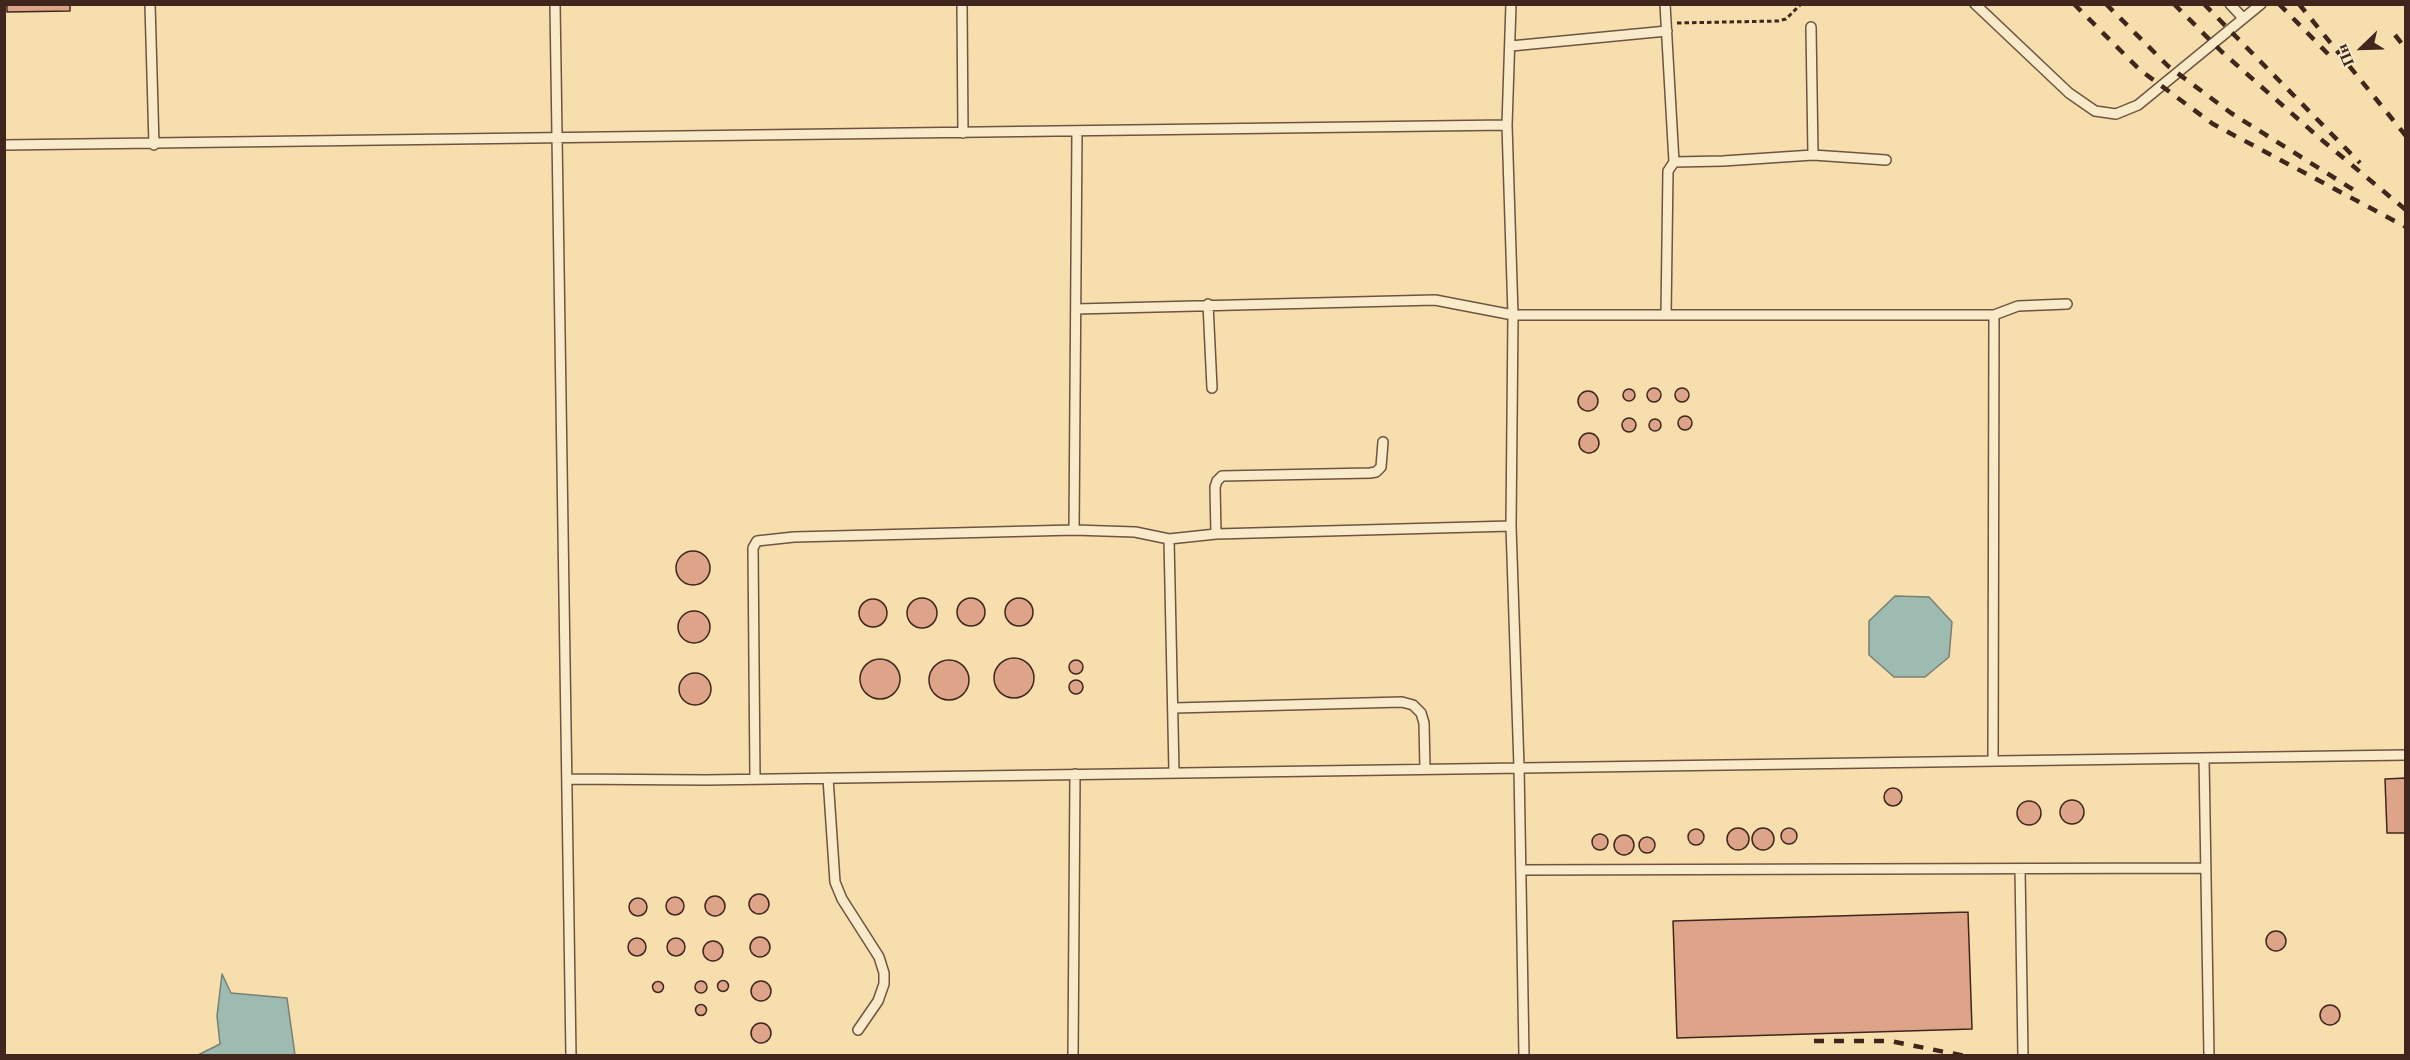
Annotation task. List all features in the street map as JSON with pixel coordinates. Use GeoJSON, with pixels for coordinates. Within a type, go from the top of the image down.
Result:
{"type":"FeatureCollection","features":[{"type":"Feature","properties":{"kind":"lane"},"geometry":{"type":"LineString","coordinates":[[150,4],[154,145]]}},
{"type":"Feature","properties":{"kind":"lane"},"geometry":{"type":"LineString","coordinates":[[555,4],[571,1056]]}},
{"type":"Feature","properties":{"kind":"lane"},"geometry":{"type":"LineString","coordinates":[[962,4],[963,133]]}},
{"type":"Feature","properties":{"kind":"lane"},"geometry":{"type":"LineString","coordinates":[[1511,4],[1507,125],[1513,315],[1511,526],[1519,767],[1524,1056]]}},
{"type":"Feature","properties":{"kind":"lane"},"geometry":{"type":"LineString","coordinates":[[1665,4],[1674,162],[1668,171],[1666,315]]}},
{"type":"Feature","properties":{"kind":"lane"},"geometry":{"type":"LineString","coordinates":[[1975,4],[2069,93],[2095,111],[2116,114],[2138,105],[2261,4]]}},
{"type":"Feature","properties":{"kind":"lane"},"geometry":{"type":"LineString","coordinates":[[2230,4],[2243,18]]}},
{"type":"Feature","properties":{"kind":"lane"},"geometry":{"type":"LineString","coordinates":[[1811,27],[1813,155]]}},
{"type":"Feature","properties":{"kind":"lane"},"geometry":{"type":"LineString","coordinates":[[1510,46],[1667,31]]}},
{"type":"Feature","properties":{"kind":"lane"},"geometry":{"type":"LineString","coordinates":[[4,145],[154,145],[1507,125]]}},
{"type":"Feature","properties":{"kind":"lane"},"geometry":{"type":"LineString","coordinates":[[1074,530],[1077,131]]}},
{"type":"Feature","properties":{"kind":"lane"},"geometry":{"type":"LineString","coordinates":[[1674,162],[1813,155],[1886,160]]}},
{"type":"Feature","properties":{"kind":"lane"},"geometry":{"type":"LineString","coordinates":[[1076,309],[1435,300],[1513,315],[1994,315],[2018,306],[2067,304]]}},
{"type":"Feature","properties":{"kind":"lane"},"geometry":{"type":"LineString","coordinates":[[1208,304],[1212,388]]}},
{"type":"Feature","properties":{"kind":"lane"},"geometry":{"type":"LineString","coordinates":[[1993,760],[1994,315]]}},
{"type":"Feature","properties":{"kind":"lane"},"geometry":{"type":"LineString","coordinates":[[1216,534],[1215,487],[1222,476],[1229,474],[1370,473],[1381,467],[1383,442]]}},
{"type":"Feature","properties":{"kind":"lane"},"geometry":{"type":"LineString","coordinates":[[755,779],[753,548],[757,541],[794,537],[1074,530],[1135,532],[1169,539],[1216,534],[1511,526]]}},
{"type":"Feature","properties":{"kind":"lane"},"geometry":{"type":"LineString","coordinates":[[1169,539],[1174,772]]}},
{"type":"Feature","properties":{"kind":"lane"},"geometry":{"type":"LineString","coordinates":[[1174,708],[1402,702],[1413,705],[1421,712],[1424,723],[1425,769]]}},
{"type":"Feature","properties":{"kind":"lane"},"geometry":{"type":"LineString","coordinates":[[567,779],[755,779],[2406,755]]}},
{"type":"Feature","properties":{"kind":"lane"},"geometry":{"type":"LineString","coordinates":[[2204,758],[2209,1056]]}},
{"type":"Feature","properties":{"kind":"lane"},"geometry":{"type":"LineString","coordinates":[[1073,1056],[1075,774]]}},
{"type":"Feature","properties":{"kind":"lane"},"geometry":{"type":"LineString","coordinates":[[828,778],[835,882],[842,899],[879,957],[884,973],[884,984],[878,1001],[858,1030]]}},
{"type":"Feature","properties":{"kind":"lane"},"geometry":{"type":"LineString","coordinates":[[1521,870],[2206,868]]}},
{"type":"Feature","properties":{"kind":"lane"},"geometry":{"type":"LineString","coordinates":[[2020,869],[2023,1056]]}},
{"type":"Feature","properties":{"kind":"path"},"geometry":{"type":"LineString","coordinates":[[1667,31],[1678,23],[1778,21],[1786,19],[1802,4]]}},
{"type":"Feature","properties":{"kind":"water"},"geometry":{"type":"Polygon","coordinates":[[[1895,596],[1929,597],[1952,622],[1949,657],[1925,677],[1894,677],[1869,655],[1869,621],[1895,596]]]}},
{"type":"Feature","properties":{"kind":"water"},"geometry":{"type":"Polygon","coordinates":[[[222,974],[231,993],[287,998],[295,1055],[198,1055],[220,1044],[217,1016],[222,974]]]}},
{"type":"Feature","properties":{"kind":"building"},"geometry":{"type":"Polygon","coordinates":[[[7,4],[70,4],[70,11],[7,12],[7,4]]]}},
{"type":"Feature","properties":{"kind":"building"},"geometry":{"type":"Polygon","coordinates":[[[1654,388],[1659,390],[1661,395],[1659,400],[1654,402],[1649,400],[1647,395],[1649,390],[1654,388]]]}},
{"type":"Feature","properties":{"kind":"building"},"geometry":{"type":"Polygon","coordinates":[[[1682,388],[1687,390],[1689,395],[1687,400],[1682,402],[1677,400],[1675,395],[1677,390],[1682,388]]]}},
{"type":"Feature","properties":{"kind":"building"},"geometry":{"type":"Polygon","coordinates":[[[1631,389],[1634,390],[1634,400],[1627,401],[1624,400],[1623,393],[1624,390],[1631,389]]]}},
{"type":"Feature","properties":{"kind":"building"},"geometry":{"type":"Polygon","coordinates":[[[1588,391],[1595,394],[1598,401],[1595,408],[1588,411],[1581,408],[1578,401],[1581,394],[1588,391]]]}},
{"type":"Feature","properties":{"kind":"building"},"geometry":{"type":"Polygon","coordinates":[[[1682,416],[1688,416],[1692,423],[1688,430],[1682,430],[1678,426],[1678,420],[1682,416]]]}},
{"type":"Feature","properties":{"kind":"building"},"geometry":{"type":"Polygon","coordinates":[[[1629,418],[1634,420],[1636,425],[1634,430],[1629,432],[1624,430],[1622,425],[1624,420],[1629,418]]]}},
{"type":"Feature","properties":{"kind":"building"},"geometry":{"type":"Polygon","coordinates":[[[1657,419],[1661,425],[1657,431],[1653,431],[1649,423],[1657,419]]]}},
{"type":"Feature","properties":{"kind":"building"},"geometry":{"type":"Polygon","coordinates":[[[1589,433],[1596,436],[1599,443],[1596,450],[1589,453],[1582,450],[1579,443],[1582,436],[1589,433]]]}},
{"type":"Feature","properties":{"kind":"building"},"geometry":{"type":"Polygon","coordinates":[[[693,551],[705,556],[710,568],[705,580],[693,585],[681,580],[676,568],[681,556],[693,551]]]}},
{"type":"Feature","properties":{"kind":"building"},"geometry":{"type":"Polygon","coordinates":[[[922,598],[928,599],[936,607],[936,619],[928,627],[922,628],[916,627],[908,619],[907,613],[908,607],[916,599],[922,598]]]}},
{"type":"Feature","properties":{"kind":"building"},"geometry":{"type":"Polygon","coordinates":[[[971,598],[981,602],[985,612],[981,622],[971,626],[961,622],[957,612],[961,602],[971,598]]]}},
{"type":"Feature","properties":{"kind":"building"},"geometry":{"type":"Polygon","coordinates":[[[1019,598],[1029,602],[1033,612],[1029,622],[1019,626],[1009,622],[1005,612],[1009,602],[1019,598]]]}},
{"type":"Feature","properties":{"kind":"building"},"geometry":{"type":"Polygon","coordinates":[[[873,599],[883,603],[887,613],[883,623],[873,627],[863,623],[859,613],[863,603],[873,599]]]}},
{"type":"Feature","properties":{"kind":"building"},"geometry":{"type":"Polygon","coordinates":[[[694,611],[705,616],[710,627],[705,638],[694,643],[683,638],[678,627],[683,616],[694,611]]]}},
{"type":"Feature","properties":{"kind":"building"},"geometry":{"type":"Polygon","coordinates":[[[1014,658],[1028,664],[1034,678],[1028,692],[1014,698],[1000,692],[994,678],[1000,664],[1014,658]]]}},
{"type":"Feature","properties":{"kind":"building"},"geometry":{"type":"Polygon","coordinates":[[[880,659],[888,660],[894,665],[899,671],[899,687],[894,693],[888,698],[880,699],[872,698],[866,693],[861,687],[860,679],[861,671],[866,665],[872,660],[880,659]]]}},
{"type":"Feature","properties":{"kind":"building"},"geometry":{"type":"Polygon","coordinates":[[[949,660],[963,666],[969,680],[963,694],[949,700],[935,694],[929,680],[935,666],[949,660]]]}},
{"type":"Feature","properties":{"kind":"building"},"geometry":{"type":"Polygon","coordinates":[[[1076,660],[1081,662],[1083,667],[1081,672],[1076,674],[1071,672],[1069,667],[1071,662],[1076,660]]]}},
{"type":"Feature","properties":{"kind":"building"},"geometry":{"type":"Polygon","coordinates":[[[695,673],[706,678],[711,689],[706,700],[695,705],[684,700],[679,689],[684,678],[695,673]]]}},
{"type":"Feature","properties":{"kind":"building"},"geometry":{"type":"Polygon","coordinates":[[[1076,680],[1081,682],[1083,687],[1081,692],[1076,694],[1071,692],[1069,687],[1071,682],[1076,680]]]}},
{"type":"Feature","properties":{"kind":"building"},"geometry":{"type":"Polygon","coordinates":[[[2406,778],[2406,833],[2387,833],[2385,779],[2406,778]]]}},
{"type":"Feature","properties":{"kind":"building"},"geometry":{"type":"Polygon","coordinates":[[[1889,788],[1897,788],[1902,793],[1900,804],[1889,806],[1884,801],[1884,793],[1889,788]]]}},
{"type":"Feature","properties":{"kind":"building"},"geometry":{"type":"Polygon","coordinates":[[[2067,800],[2077,800],[2084,807],[2084,817],[2077,824],[2067,824],[2060,817],[2060,807],[2067,800]]]}},
{"type":"Feature","properties":{"kind":"building"},"geometry":{"type":"Polygon","coordinates":[[[2029,801],[2037,805],[2041,813],[2037,821],[2029,825],[2021,821],[2017,813],[2021,805],[2029,801]]]}},
{"type":"Feature","properties":{"kind":"building"},"geometry":{"type":"Polygon","coordinates":[[[1734,828],[1742,828],[1749,835],[1749,843],[1742,850],[1734,850],[1727,843],[1727,835],[1734,828]]]}},
{"type":"Feature","properties":{"kind":"building"},"geometry":{"type":"Polygon","coordinates":[[[1763,828],[1771,831],[1774,839],[1771,847],[1763,850],[1755,847],[1752,839],[1755,831],[1763,828]]]}},
{"type":"Feature","properties":{"kind":"building"},"geometry":{"type":"Polygon","coordinates":[[[1789,828],[1795,830],[1797,836],[1795,842],[1789,844],[1783,842],[1781,836],[1783,830],[1789,828]]]}},
{"type":"Feature","properties":{"kind":"building"},"geometry":{"type":"Polygon","coordinates":[[[1696,829],[1704,837],[1696,845],[1688,837],[1696,829]]]}},
{"type":"Feature","properties":{"kind":"building"},"geometry":{"type":"Polygon","coordinates":[[[1600,834],[1608,842],[1600,850],[1592,842],[1600,834]]]}},
{"type":"Feature","properties":{"kind":"building"},"geometry":{"type":"Polygon","coordinates":[[[1624,835],[1631,838],[1634,845],[1631,852],[1624,855],[1617,852],[1614,845],[1617,838],[1624,835]]]}},
{"type":"Feature","properties":{"kind":"building"},"geometry":{"type":"Polygon","coordinates":[[[1644,837],[1650,837],[1655,845],[1653,851],[1644,853],[1639,848],[1639,842],[1644,837]]]}},
{"type":"Feature","properties":{"kind":"building"},"geometry":{"type":"Polygon","coordinates":[[[759,894],[766,897],[769,904],[766,911],[759,914],[752,911],[749,904],[752,897],[759,894]]]}},
{"type":"Feature","properties":{"kind":"building"},"geometry":{"type":"Polygon","coordinates":[[[715,896],[722,899],[725,906],[722,913],[715,916],[708,913],[705,906],[708,899],[715,896]]]}},
{"type":"Feature","properties":{"kind":"building"},"geometry":{"type":"Polygon","coordinates":[[[675,897],[681,900],[684,906],[681,912],[675,915],[669,912],[666,906],[669,900],[675,897]]]}},
{"type":"Feature","properties":{"kind":"building"},"geometry":{"type":"Polygon","coordinates":[[[638,898],[644,901],[647,907],[644,913],[638,916],[632,913],[629,907],[632,901],[638,898]]]}},
{"type":"Feature","properties":{"kind":"building"},"geometry":{"type":"Polygon","coordinates":[[[1968,912],[1972,1029],[1677,1038],[1673,921],[1968,912]]]}},
{"type":"Feature","properties":{"kind":"building"},"geometry":{"type":"Polygon","coordinates":[[[2276,931],[2283,934],[2286,941],[2283,948],[2276,951],[2269,948],[2266,941],[2269,934],[2276,931]]]}},
{"type":"Feature","properties":{"kind":"building"},"geometry":{"type":"Polygon","coordinates":[[[760,937],[767,940],[770,947],[767,954],[760,957],[753,954],[750,947],[753,940],[760,937]]]}},
{"type":"Feature","properties":{"kind":"building"},"geometry":{"type":"Polygon","coordinates":[[[637,938],[643,941],[646,947],[643,953],[637,956],[631,953],[628,947],[631,941],[637,938]]]}},
{"type":"Feature","properties":{"kind":"building"},"geometry":{"type":"Polygon","coordinates":[[[676,938],[682,941],[685,947],[682,953],[676,956],[670,953],[667,947],[670,941],[676,938]]]}},
{"type":"Feature","properties":{"kind":"building"},"geometry":{"type":"Polygon","coordinates":[[[713,941],[720,944],[723,951],[720,958],[713,961],[706,958],[703,951],[706,944],[713,941]]]}},
{"type":"Feature","properties":{"kind":"building"},"geometry":{"type":"Polygon","coordinates":[[[701,981],[707,987],[701,993],[695,987],[701,981]]]}},
{"type":"Feature","properties":{"kind":"building"},"geometry":{"type":"Polygon","coordinates":[[[723,981],[727,982],[727,990],[723,991],[719,990],[718,986],[719,982],[723,981]]]}},
{"type":"Feature","properties":{"kind":"building"},"geometry":{"type":"Polygon","coordinates":[[[761,981],[768,984],[771,991],[768,998],[761,1001],[754,998],[751,991],[754,984],[761,981]]]}},
{"type":"Feature","properties":{"kind":"building"},"geometry":{"type":"Polygon","coordinates":[[[658,982],[662,983],[662,991],[658,992],[654,991],[653,987],[654,983],[658,982]]]}},
{"type":"Feature","properties":{"kind":"building"},"geometry":{"type":"Polygon","coordinates":[[[701,1004],[707,1010],[701,1016],[695,1010],[701,1004]]]}},
{"type":"Feature","properties":{"kind":"building"},"geometry":{"type":"Polygon","coordinates":[[[2326,1005],[2334,1005],[2340,1011],[2340,1019],[2334,1025],[2326,1025],[2320,1019],[2320,1011],[2326,1005]]]}},
{"type":"Feature","properties":{"kind":"building"},"geometry":{"type":"Polygon","coordinates":[[[761,1023],[768,1026],[771,1033],[768,1040],[761,1043],[754,1040],[751,1033],[754,1026],[761,1023]]]}},
{"type":"Feature","properties":{"kind":"railway"},"geometry":{"type":"LineString","coordinates":[[2074,4],[2140,70],[2213,124],[2406,227]]}},
{"type":"Feature","properties":{"kind":"railway"},"geometry":{"type":"LineString","coordinates":[[2106,4],[2168,66],[2231,113],[2357,192]]}},
{"type":"Feature","properties":{"kind":"railway"},"geometry":{"type":"LineString","coordinates":[[2174,4],[2222,52],[2406,210]]}},
{"type":"Feature","properties":{"kind":"railway"},"geometry":{"type":"LineString","coordinates":[[2204,4],[2360,163]]}},
{"type":"Feature","properties":{"kind":"railway"},"geometry":{"type":"LineString","coordinates":[[2279,4],[2332,58]]}},
{"type":"Feature","properties":{"kind":"railway"},"geometry":{"type":"LineString","coordinates":[[2299,4],[2406,136]]}},
{"type":"Feature","properties":{"kind":"railway"},"geometry":{"type":"LineString","coordinates":[[2395,35],[2406,49]]}},
{"type":"Feature","properties":{"kind":"railway"},"geometry":{"type":"LineString","coordinates":[[1814,1041],[1890,1041],[1965,1056]]}}]}
